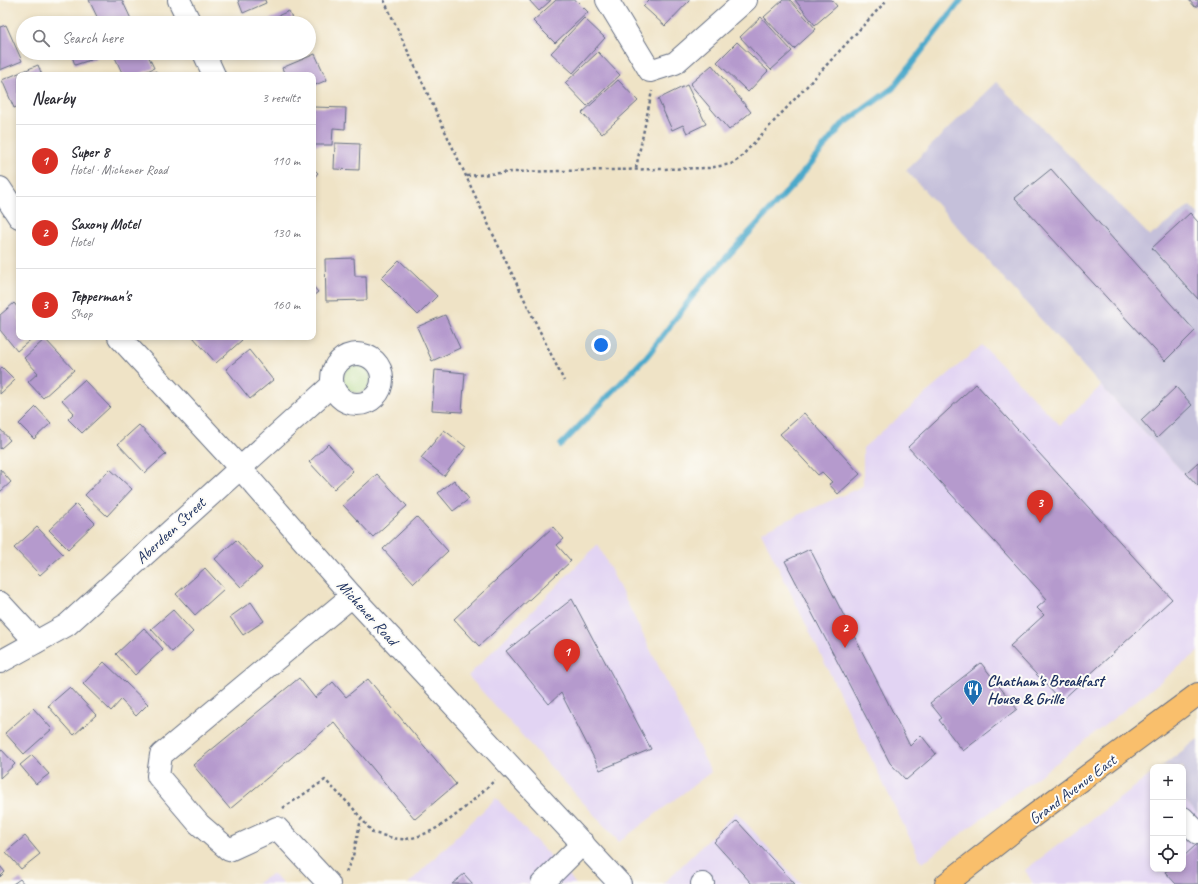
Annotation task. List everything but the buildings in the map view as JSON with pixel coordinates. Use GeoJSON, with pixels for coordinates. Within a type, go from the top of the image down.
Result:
{"type":"FeatureCollection","features":[{"type":"Feature","properties":{"kind":"main road","name":"Grand Avenue East"},"geometry":{"type":"LineString","coordinates":[[946,884],[1198,694]]}},
{"type":"Feature","properties":{"kind":"street"},"geometry":{"type":"LineString","coordinates":[[179,0],[187,16]]}},
{"type":"Feature","properties":{"kind":"street"},"geometry":{"type":"LineString","coordinates":[[607,0],[650,71],[675,64],[746,0]]}},
{"type":"Feature","properties":{"kind":"street"},"geometry":{"type":"LineString","coordinates":[[207,60],[213,72]]}},
{"type":"Feature","properties":{"kind":"street"},"geometry":{"type":"LineString","coordinates":[[0,188],[16,212]]}},
{"type":"Feature","properties":{"kind":"street","name":"Michener Road"},"geometry":{"type":"LineString","coordinates":[[122,340],[240,468],[352,596],[620,884]]}},
{"type":"Feature","properties":{"kind":"street","name":"Aberdeen Street"},"geometry":{"type":"LineString","coordinates":[[0,662],[67,625],[332,385]]}},
{"type":"Feature","properties":{"kind":"street"},"geometry":{"type":"LineString","coordinates":[[336,880],[277,828],[229,850],[199,824],[158,776],[161,755],[352,596]]}},
{"type":"Feature","properties":{"kind":"street"},"geometry":{"type":"LineString","coordinates":[[0,603],[36,642]]}},
{"type":"Feature","properties":{"kind":"street"},"geometry":{"type":"LineString","coordinates":[[1186,821],[1198,833]]}},
{"type":"Feature","properties":{"kind":"street"},"geometry":{"type":"LineString","coordinates":[[542,884],[583,844]]}},
{"type":"Feature","properties":{"kind":"path"},"geometry":{"type":"LineString","coordinates":[[384,0],[499,247],[564,381]]}},
{"type":"Feature","properties":{"kind":"path"},"geometry":{"type":"LineString","coordinates":[[467,176],[512,172],[720,167],[731,164],[739,159],[887,0]]}},
{"type":"Feature","properties":{"kind":"path"},"geometry":{"type":"LineString","coordinates":[[636,168],[650,107],[655,70]]}},
{"type":"Feature","properties":{"kind":"path"},"geometry":{"type":"LineString","coordinates":[[277,828],[275,814],[325,780],[373,833],[405,839],[429,833],[453,816],[510,766]]}},
{"type":"Feature","properties":{"kind":"path"},"geometry":{"type":"LineString","coordinates":[[336,880],[353,856],[361,819]]}},
{"type":"Feature","properties":{"kind":"shaded area"},"geometry":{"type":"Polygon","coordinates":[[[996,82],[1150,236],[1190,206],[1198,214],[1198,488],[1101,386],[906,170],[996,82]]]}},
{"type":"Feature","properties":{"kind":"shaded area"},"geometry":{"type":"Polygon","coordinates":[[[982,345],[1060,425],[1101,386],[1198,488],[1198,652],[1067,755],[922,863],[761,532],[863,486],[863,448],[982,345]]]}},
{"type":"Feature","properties":{"kind":"shaded area"},"geometry":{"type":"Polygon","coordinates":[[[598,544],[711,772],[619,842],[468,676],[598,544]]]}},
{"type":"Feature","properties":{"kind":"shaded area"},"geometry":{"type":"Polygon","coordinates":[[[1198,739],[1198,815],[1186,801],[1186,764],[1165,764],[1198,739]]]}},
{"type":"Feature","properties":{"kind":"shaded area"},"geometry":{"type":"Polygon","coordinates":[[[1150,775],[1150,872],[1186,872],[1186,801],[1198,815],[1198,884],[1033,884],[1025,870],[1150,775]]]}},
{"type":"Feature","properties":{"kind":"shaded area"},"geometry":{"type":"Polygon","coordinates":[[[496,798],[576,884],[408,884],[496,798]]]}},
{"type":"Feature","properties":{"kind":"shaded area"},"geometry":{"type":"Polygon","coordinates":[[[736,812],[801,884],[663,884],[736,812]]]}},
{"type":"Feature","properties":{"kind":"shaded area"},"geometry":{"type":"Polygon","coordinates":[[[272,874],[283,884],[256,884],[272,874]]]}},
{"type":"Feature","properties":{"kind":"green space"},"geometry":{"type":"Polygon","coordinates":[[[357,365],[367,369],[371,379],[367,389],[357,393],[347,389],[343,379],[347,369],[357,365]]]}},
{"type":"Feature","properties":{"kind":"waterway"},"geometry":{"type":"LineString","coordinates":[[561,445],[647,356],[701,285],[794,184],[842,125],[893,88],[961,0]]}},
{"type":"Feature","properties":{"kind":"place","name":"Tepperman's"},"geometry":{"type":"Point","coordinates":[1040,523]}},
{"type":"Feature","properties":{"kind":"place","name":"Saxony Motel"},"geometry":{"type":"Point","coordinates":[845,648]}},
{"type":"Feature","properties":{"kind":"place","name":"Super 8"},"geometry":{"type":"Point","coordinates":[567,672]}},
{"type":"Feature","properties":{"kind":"place","name":"Chatham's Breakfast House & Grille"},"geometry":{"type":"Point","coordinates":[973,706]}}]}
